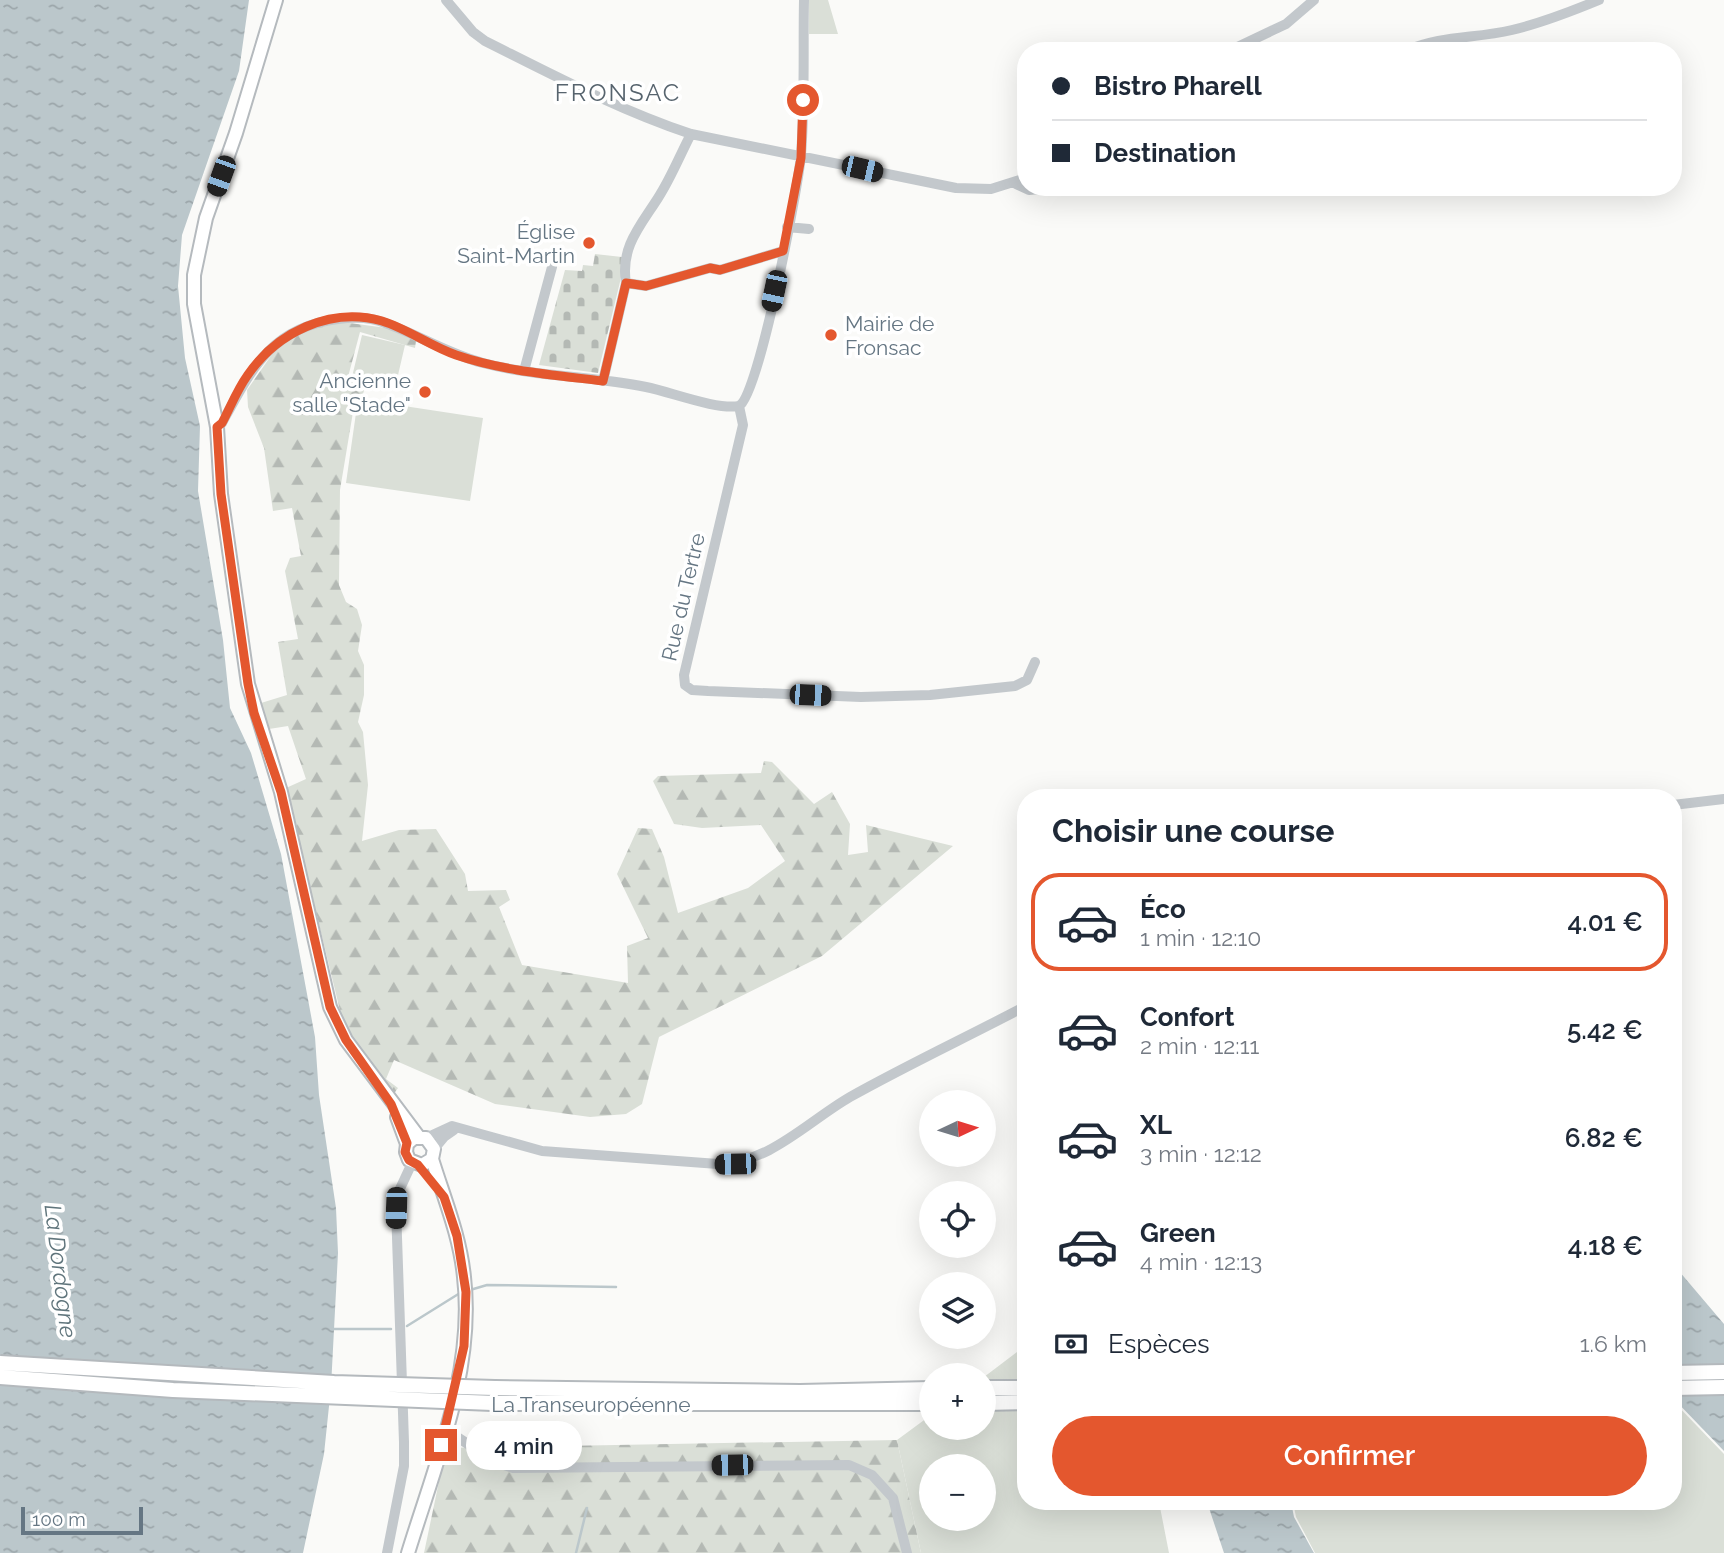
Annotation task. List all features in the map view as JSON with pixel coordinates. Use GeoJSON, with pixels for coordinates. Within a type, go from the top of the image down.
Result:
{"type":"FeatureCollection","features":[{"type":"Feature","properties":{"kind":"highway","name":"La Transeuropéenne"},"geometry":{"type":"LineString","coordinates":[[0,1363],[334,1383],[494,1396],[919,1389]]}},
{"type":"Feature","properties":{"kind":"highway"},"geometry":{"type":"LineString","coordinates":[[1682,1373],[1724,1372]]}},
{"type":"Feature","properties":{"kind":"highway","name":"La Transeuropéenne"},"geometry":{"type":"LineString","coordinates":[[0,1377],[173,1390],[919,1403]]}},
{"type":"Feature","properties":{"kind":"highway"},"geometry":{"type":"LineString","coordinates":[[1682,1388],[1724,1387]]}},
{"type":"Feature","properties":{"kind":"highway"},"geometry":{"type":"LineString","coordinates":[[996,1388],[1017,1388]]}},
{"type":"Feature","properties":{"kind":"highway"},"geometry":{"type":"LineString","coordinates":[[996,1403],[1017,1402]]}},
{"type":"Feature","properties":{"kind":"main road"},"geometry":{"type":"LineString","coordinates":[[276,0],[236,133],[206,218],[194,275],[194,304],[217,427],[221,494],[248,684],[254,713],[281,792],[330,1007],[346,1040],[424,1145],[444,1197],[461,1254],[466,1314],[460,1366],[446,1429],[409,1551]]}},
{"type":"Feature","properties":{"kind":"main road"},"geometry":{"type":"LineString","coordinates":[[415,1164],[424,1145]]}},
{"type":"Feature","properties":{"kind":"main road"},"geometry":{"type":"LineString","coordinates":[[424,1145],[405,1152],[444,1197]]}},
{"type":"Feature","properties":{"kind":"street"},"geometry":{"type":"LineString","coordinates":[[446,0],[485,41],[599,98],[649,120],[691,134],[956,188],[991,189],[1017,182]]}},
{"type":"Feature","properties":{"kind":"street"},"geometry":{"type":"LineString","coordinates":[[217,427],[222,423],[246,377],[265,353],[286,335],[325,321],[354,318],[382,321],[452,354],[524,371],[603,381],[680,394],[724,406],[739,406],[748,398],[769,331],[801,158],[804,0]]}},
{"type":"Feature","properties":{"kind":"street"},"geometry":{"type":"LineString","coordinates":[[1248,42],[1286,24],[1314,0]]}},
{"type":"Feature","properties":{"kind":"street"},"geometry":{"type":"LineString","coordinates":[[1426,42],[1513,30],[1561,17],[1599,0]]}},
{"type":"Feature","properties":{"kind":"street"},"geometry":{"type":"LineString","coordinates":[[603,381],[626,283],[627,253],[634,232],[657,200],[691,134]]}},
{"type":"Feature","properties":{"kind":"street"},"geometry":{"type":"LineString","coordinates":[[787,227],[809,229]]}},
{"type":"Feature","properties":{"kind":"street"},"geometry":{"type":"LineString","coordinates":[[626,283],[646,286],[710,268],[720,270],[783,251]]}},
{"type":"Feature","properties":{"kind":"street"},"geometry":{"type":"LineString","coordinates":[[524,371],[552,267]]}},
{"type":"Feature","properties":{"kind":"street","name":"Rue du Tertre"},"geometry":{"type":"LineString","coordinates":[[739,406],[743,425],[684,675],[685,685],[692,690],[708,691],[862,697],[930,695],[1015,686],[1027,680],[1035,662]]}},
{"type":"Feature","properties":{"kind":"street"},"geometry":{"type":"LineString","coordinates":[[1682,804],[1724,799]]}},
{"type":"Feature","properties":{"kind":"street"},"geometry":{"type":"LineString","coordinates":[[424,1145],[458,1128],[542,1151],[719,1164],[747,1162],[770,1151],[850,1097],[1017,1011]]}},
{"type":"Feature","properties":{"kind":"street"},"geometry":{"type":"LineString","coordinates":[[387,1553],[404,1466],[396,1208],[398,1193],[415,1164]]}},
{"type":"Feature","properties":{"kind":"street"},"geometry":{"type":"LineString","coordinates":[[446,1429],[495,1462],[513,1468],[732,1465],[860,1468],[884,1484],[894,1497],[907,1553]]}},
{"type":"Feature","properties":{"kind":"green space"},"geometry":{"type":"Polygon","coordinates":[[[809,0],[828,0],[838,34],[809,34],[809,0]]]}},
{"type":"Feature","properties":{"kind":"green space"},"geometry":{"type":"Polygon","coordinates":[[[595,254],[622,257],[620,282],[598,373],[539,365],[565,270],[582,271],[583,265],[593,266],[595,254]]]}},
{"type":"Feature","properties":{"kind":"green space"},"geometry":{"type":"Polygon","coordinates":[[[342,322],[387,328],[416,341],[415,348],[360,332],[348,377],[366,384],[363,394],[356,394],[340,490],[339,585],[346,602],[357,609],[362,625],[358,651],[364,665],[364,695],[358,722],[363,732],[368,785],[362,841],[399,830],[436,829],[465,874],[468,891],[506,890],[510,900],[499,907],[522,965],[628,983],[627,946],[648,938],[617,874],[638,828],[652,829],[664,857],[678,913],[748,888],[785,861],[761,825],[702,828],[674,824],[653,781],[658,776],[761,773],[764,761],[772,762],[814,804],[832,792],[850,824],[848,855],[868,852],[866,825],[953,846],[822,956],[659,1037],[642,1104],[626,1114],[590,1117],[495,1104],[394,1060],[386,1079],[398,1088],[393,1095],[344,1027],[286,788],[306,779],[288,726],[269,729],[261,703],[287,695],[278,642],[298,639],[285,571],[290,558],[301,556],[292,508],[273,511],[264,448],[248,407],[247,390],[275,350],[292,337],[319,325],[342,322]]]}},
{"type":"Feature","properties":{"kind":"green space"},"geometry":{"type":"Polygon","coordinates":[[[362,335],[405,345],[395,388],[352,377],[362,335]]]}},
{"type":"Feature","properties":{"kind":"green space"},"geometry":{"type":"Polygon","coordinates":[[[358,399],[483,418],[470,501],[346,483],[358,399]]]}},
{"type":"Feature","properties":{"kind":"green space"},"geometry":{"type":"Polygon","coordinates":[[[1017,1352],[1017,1510],[1161,1510],[1169,1553],[921,1553],[897,1440],[919,1424],[919,1440],[996,1440],[996,1368],[1017,1352]]]}},
{"type":"Feature","properties":{"kind":"green space"},"geometry":{"type":"Polygon","coordinates":[[[1682,1410],[1724,1454],[1724,1553],[1315,1553],[1295,1510],[1682,1510],[1682,1410]]]}},
{"type":"Feature","properties":{"kind":"green space"},"geometry":{"type":"Polygon","coordinates":[[[897,1440],[921,1553],[424,1553],[446,1448],[897,1440]]]}},
{"type":"Feature","properties":{"kind":"water","name":"La Dordogne"},"geometry":{"type":"Polygon","coordinates":[[[0,0],[249,0],[239,71],[182,235],[178,286],[185,358],[200,426],[198,491],[223,640],[230,708],[251,753],[281,854],[315,1037],[319,1095],[336,1208],[338,1253],[331,1387],[324,1454],[303,1553],[0,1553],[0,0]]]}},
{"type":"Feature","properties":{"kind":"water"},"geometry":{"type":"Polygon","coordinates":[[[1682,1275],[1724,1324],[1724,1451],[1682,1407],[1682,1275]]]}},
{"type":"Feature","properties":{"kind":"water"},"geometry":{"type":"Polygon","coordinates":[[[1210,1510],[1293,1510],[1314,1553],[1224,1553],[1210,1510]]]}},
{"type":"Feature","properties":{"kind":"waterway"},"geometry":{"type":"LineString","coordinates":[[470,1290],[487,1285],[616,1287]]}},
{"type":"Feature","properties":{"kind":"waterway"},"geometry":{"type":"LineString","coordinates":[[407,1326],[460,1293]]}},
{"type":"Feature","properties":{"kind":"waterway"},"geometry":{"type":"LineString","coordinates":[[331,1329],[391,1329]]}},
{"type":"Feature","properties":{"kind":"waterway"},"geometry":{"type":"LineString","coordinates":[[576,1553],[587,1508]]}},
{"type":"Feature","properties":{"kind":"place","name":"Église Saint-Martin"},"geometry":{"type":"Point","coordinates":[589,243]}},
{"type":"Feature","properties":{"kind":"place","name":"Mairie de Fronsac"},"geometry":{"type":"Point","coordinates":[831,335]}},
{"type":"Feature","properties":{"kind":"place","name":"Ancienne salle \"Stade\""},"geometry":{"type":"Point","coordinates":[425,392]}},
{"type":"Feature","properties":{"kind":"district","name":"FRONSAC"},"geometry":{"type":"Point","coordinates":[618,92]}},
{"type":"Feature","properties":{"kind":"route"},"geometry":{"type":"LineString","coordinates":[[441,1445],[464,1346],[466,1292],[457,1236],[444,1197],[418,1165],[409,1160],[405,1152],[407,1143],[391,1104],[346,1040],[330,1007],[281,792],[254,713],[248,684],[221,494],[217,427],[222,423],[246,377],[265,353],[286,335],[325,321],[345,318],[382,321],[452,354],[491,366],[603,381],[626,283],[646,286],[685,278],[710,268],[720,270],[783,251],[801,158],[803,100]]}}]}
